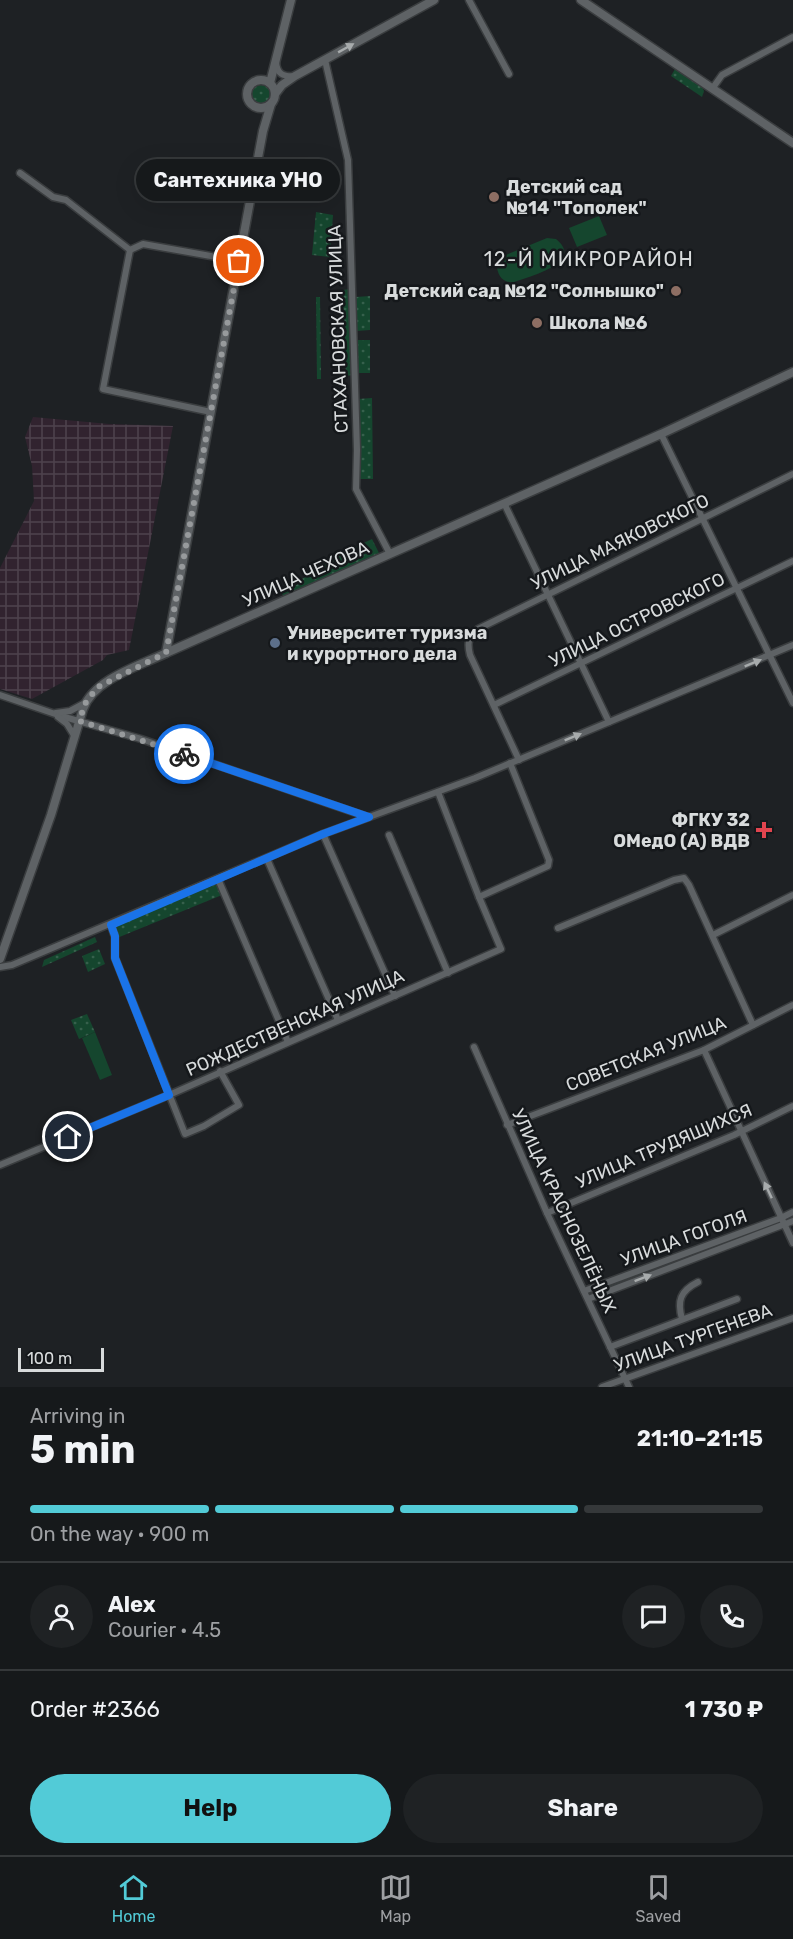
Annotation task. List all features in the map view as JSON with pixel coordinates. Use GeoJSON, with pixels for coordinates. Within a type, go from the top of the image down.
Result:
{"type":"FeatureCollection","features":[{"type":"Feature","properties":{"kind":"main road"},"geometry":{"type":"LineString","coordinates":[[275,94],[270,83],[291,0]]}},
{"type":"Feature","properties":{"kind":"main road"},"geometry":{"type":"LineString","coordinates":[[166,653],[263,131],[275,94],[282,85],[295,76],[434,0]]}},
{"type":"Feature","properties":{"kind":"main road"},"geometry":{"type":"LineString","coordinates":[[581,0],[793,143]]}},
{"type":"Feature","properties":{"kind":"main road"},"geometry":{"type":"LineString","coordinates":[[263,131],[262,120],[251,104],[247,92],[250,85],[262,80],[270,83]]}},
{"type":"Feature","properties":{"kind":"main road"},"geometry":{"type":"LineString","coordinates":[[251,104],[259,108],[271,104]]}},
{"type":"Feature","properties":{"kind":"main road","name":"УЛИЦА ЧЕХОВА"},"geometry":{"type":"LineString","coordinates":[[0,959],[51,815],[86,702],[94,690],[103,683],[661,434],[793,372]]}},
{"type":"Feature","properties":{"kind":"street"},"geometry":{"type":"LineString","coordinates":[[469,0],[508,74]]}},
{"type":"Feature","properties":{"kind":"street"},"geometry":{"type":"LineString","coordinates":[[712,88],[722,75],[793,37]]}},
{"type":"Feature","properties":{"kind":"street"},"geometry":{"type":"LineString","coordinates":[[276,58],[281,75],[295,76]]}},
{"type":"Feature","properties":{"kind":"street","name":"СТАХАНОВСКАЯ УЛИЦА"},"geometry":{"type":"LineString","coordinates":[[325,60],[348,160],[357,450],[356,489],[390,555]]}},
{"type":"Feature","properties":{"kind":"street"},"geometry":{"type":"LineString","coordinates":[[20,173],[53,197],[66,200],[130,250]]}},
{"type":"Feature","properties":{"kind":"street"},"geometry":{"type":"LineString","coordinates":[[130,250],[143,244],[239,261]]}},
{"type":"Feature","properties":{"kind":"street"},"geometry":{"type":"LineString","coordinates":[[130,250],[103,389],[211,412]]}},
{"type":"Feature","properties":{"kind":"street"},"geometry":{"type":"LineString","coordinates":[[661,434],[793,703]]}},
{"type":"Feature","properties":{"kind":"street","name":"УЛИЦА МАЯКОВСКОГО"},"geometry":{"type":"LineString","coordinates":[[494,705],[470,655],[467,644],[471,634],[793,474]]}},
{"type":"Feature","properties":{"kind":"street"},"geometry":{"type":"LineString","coordinates":[[504,503],[609,722]]}},
{"type":"Feature","properties":{"kind":"street","name":"УЛИЦА ОСТРОВСКОГО"},"geometry":{"type":"LineString","coordinates":[[494,705],[793,561]]}},
{"type":"Feature","properties":{"kind":"street"},"geometry":{"type":"LineString","coordinates":[[0,967],[12,965],[111,925],[323,834],[510,764],[793,645]]}},
{"type":"Feature","properties":{"kind":"street"},"geometry":{"type":"LineString","coordinates":[[0,695],[141,739],[369,817]]}},
{"type":"Feature","properties":{"kind":"street"},"geometry":{"type":"LineString","coordinates":[[52,713],[70,711],[86,702]]}},
{"type":"Feature","properties":{"kind":"street"},"geometry":{"type":"LineString","coordinates":[[494,705],[519,760]]}},
{"type":"Feature","properties":{"kind":"street"},"geometry":{"type":"LineString","coordinates":[[52,713],[67,724],[75,737]]}},
{"type":"Feature","properties":{"kind":"street"},"geometry":{"type":"LineString","coordinates":[[438,792],[479,897],[548,866],[549,860],[510,764]]}},
{"type":"Feature","properties":{"kind":"street"},"geometry":{"type":"LineString","coordinates":[[323,834],[395,996]]}},
{"type":"Feature","properties":{"kind":"street"},"geometry":{"type":"LineString","coordinates":[[389,835],[448,973]]}},
{"type":"Feature","properties":{"kind":"street"},"geometry":{"type":"LineString","coordinates":[[267,859],[338,1020]]}},
{"type":"Feature","properties":{"kind":"street"},"geometry":{"type":"LineString","coordinates":[[558,928],[674,880],[684,878],[713,935],[753,1025]]}},
{"type":"Feature","properties":{"kind":"street"},"geometry":{"type":"LineString","coordinates":[[218,879],[288,1042]]}},
{"type":"Feature","properties":{"kind":"street"},"geometry":{"type":"LineString","coordinates":[[713,935],[793,895]]}},
{"type":"Feature","properties":{"kind":"street","name":"РОЖДЕСТВЕНСКАЯ УЛИЦА"},"geometry":{"type":"LineString","coordinates":[[0,1165],[169,1095],[501,949],[479,897]]}},
{"type":"Feature","properties":{"kind":"street"},"geometry":{"type":"LineString","coordinates":[[111,925],[115,936],[115,958],[185,1134],[239,1106],[220,1071]]}},
{"type":"Feature","properties":{"kind":"street","name":"СОВЕТСКАЯ УЛИЦА"},"geometry":{"type":"LineString","coordinates":[[507,1125],[704,1050],[793,1005]]}},
{"type":"Feature","properties":{"kind":"street","name":"УЛИЦА КРАСНОЗЕЛЁНЫХ"},"geometry":{"type":"LineString","coordinates":[[474,1047],[547,1213],[629,1387]]}},
{"type":"Feature","properties":{"kind":"street"},"geometry":{"type":"LineString","coordinates":[[704,1050],[793,1243]]}},
{"type":"Feature","properties":{"kind":"street","name":"УЛИЦА ТРУДЯЩИХСЯ"},"geometry":{"type":"LineString","coordinates":[[547,1213],[741,1131],[793,1106]]}},
{"type":"Feature","properties":{"kind":"street","name":"УЛИЦА ГОГОЛЯ"},"geometry":{"type":"LineString","coordinates":[[584,1291],[793,1212]]}},
{"type":"Feature","properties":{"kind":"street","name":"УЛИЦА ГОГОЛЯ"},"geometry":{"type":"LineString","coordinates":[[588,1299],[793,1221]]}},
{"type":"Feature","properties":{"kind":"street"},"geometry":{"type":"LineString","coordinates":[[682,1319],[678,1304],[691,1285],[698,1282]]}},
{"type":"Feature","properties":{"kind":"street"},"geometry":{"type":"LineString","coordinates":[[610,1347],[737,1299]]}},
{"type":"Feature","properties":{"kind":"street","name":"УЛИЦА ТУРГЕНЕВА"},"geometry":{"type":"LineString","coordinates":[[602,1387],[793,1318]]}},
{"type":"Feature","properties":{"kind":"shaded area"},"geometry":{"type":"Polygon","coordinates":[[[33,417],[109,424],[173,426],[129,650],[107,655],[103,660],[32,699],[0,689],[0,568],[34,501],[32,466],[25,437],[33,417]]]}},
{"type":"Feature","properties":{"kind":"green space"},"geometry":{"type":"Polygon","coordinates":[[[675,69],[702,87],[704,91],[702,97],[671,76],[675,69]]]}},
{"type":"Feature","properties":{"kind":"green space"},"geometry":{"type":"Polygon","coordinates":[[[261,85],[268,88],[271,95],[268,102],[261,105],[254,102],[251,95],[254,88],[261,85]]]}},
{"type":"Feature","properties":{"kind":"green space"},"geometry":{"type":"Polygon","coordinates":[[[316,212],[333,215],[330,257],[312,255],[316,212]]]}},
{"type":"Feature","properties":{"kind":"green space"},"geometry":{"type":"Polygon","coordinates":[[[599,216],[607,235],[577,247],[569,228],[599,216]]]}},
{"type":"Feature","properties":{"kind":"green space"},"geometry":{"type":"Polygon","coordinates":[[[547,238],[556,239],[563,247],[564,255],[552,267],[514,282],[507,282],[499,275],[497,268],[501,257],[547,238]]]}},
{"type":"Feature","properties":{"kind":"green space"},"geometry":{"type":"Polygon","coordinates":[[[350,289],[353,375],[346,376],[343,290],[350,289]]]}},
{"type":"Feature","properties":{"kind":"green space"},"geometry":{"type":"Polygon","coordinates":[[[370,296],[370,330],[356,331],[356,297],[370,296]]]}},
{"type":"Feature","properties":{"kind":"green space"},"geometry":{"type":"Polygon","coordinates":[[[316,297],[320,297],[321,379],[317,379],[316,297]]]}},
{"type":"Feature","properties":{"kind":"green space"},"geometry":{"type":"Polygon","coordinates":[[[357,340],[370,340],[370,373],[357,373],[357,340]]]}},
{"type":"Feature","properties":{"kind":"green space"},"geometry":{"type":"Polygon","coordinates":[[[372,398],[373,479],[359,479],[358,399],[372,398]]]}},
{"type":"Feature","properties":{"kind":"green space"},"geometry":{"type":"Polygon","coordinates":[[[372,539],[379,553],[284,597],[281,592],[301,583],[300,580],[313,573],[311,568],[372,539]]]}},
{"type":"Feature","properties":{"kind":"green space"},"geometry":{"type":"Polygon","coordinates":[[[217,884],[222,895],[117,938],[113,926],[217,884]]]}},
{"type":"Feature","properties":{"kind":"green space"},"geometry":{"type":"Polygon","coordinates":[[[95,937],[97,942],[42,967],[44,960],[95,937]]]}},
{"type":"Feature","properties":{"kind":"green space"},"geometry":{"type":"Polygon","coordinates":[[[99,949],[105,964],[88,972],[82,956],[99,949]]]}},
{"type":"Feature","properties":{"kind":"green space"},"geometry":{"type":"Polygon","coordinates":[[[87,1014],[95,1032],[79,1039],[71,1020],[87,1014]]]}},
{"type":"Feature","properties":{"kind":"green space"},"geometry":{"type":"Polygon","coordinates":[[[95,1032],[112,1075],[100,1080],[82,1038],[95,1032]]]}},
{"type":"Feature","properties":{"kind":"green space"},"geometry":{"type":"Polygon","coordinates":[[[772,1223],[774,1228],[595,1294],[593,1289],[772,1223]]]}},
{"type":"Feature","properties":{"kind":"way so far"},"geometry":{"type":"LineString","coordinates":[[184,754],[79,721],[86,702],[103,683],[166,653],[239,261]]}},
{"type":"Feature","properties":{"kind":"place","name":"Детский сад №14 \"Тополек\""},"geometry":{"type":"Point","coordinates":[494,197]}},
{"type":"Feature","properties":{"kind":"place","name":"Сантехника УНО"},"geometry":{"type":"Point","coordinates":[239,261]}},
{"type":"Feature","properties":{"kind":"place","name":"Детский сад №12 \"Солнышко\""},"geometry":{"type":"Point","coordinates":[676,291]}},
{"type":"Feature","properties":{"kind":"place","name":"Школа №6"},"geometry":{"type":"Point","coordinates":[537,323]}},
{"type":"Feature","properties":{"kind":"place","name":"Университет туризма и курортного дела"},"geometry":{"type":"Point","coordinates":[275,643]}},
{"type":"Feature","properties":{"kind":"place","name":"ФГКУ 32 ОМедО (А) ВДВ"},"geometry":{"type":"Point","coordinates":[764,830]}},
{"type":"Feature","properties":{"kind":"district","name":"12-Й МИКРОРАЙОН"},"geometry":{"type":"Point","coordinates":[589,259]}},
{"type":"Feature","properties":{"kind":"route"},"geometry":{"type":"LineString","coordinates":[[68,1137],[169,1095],[115,958],[115,936],[111,925],[323,834],[369,817],[184,754]]}}]}
